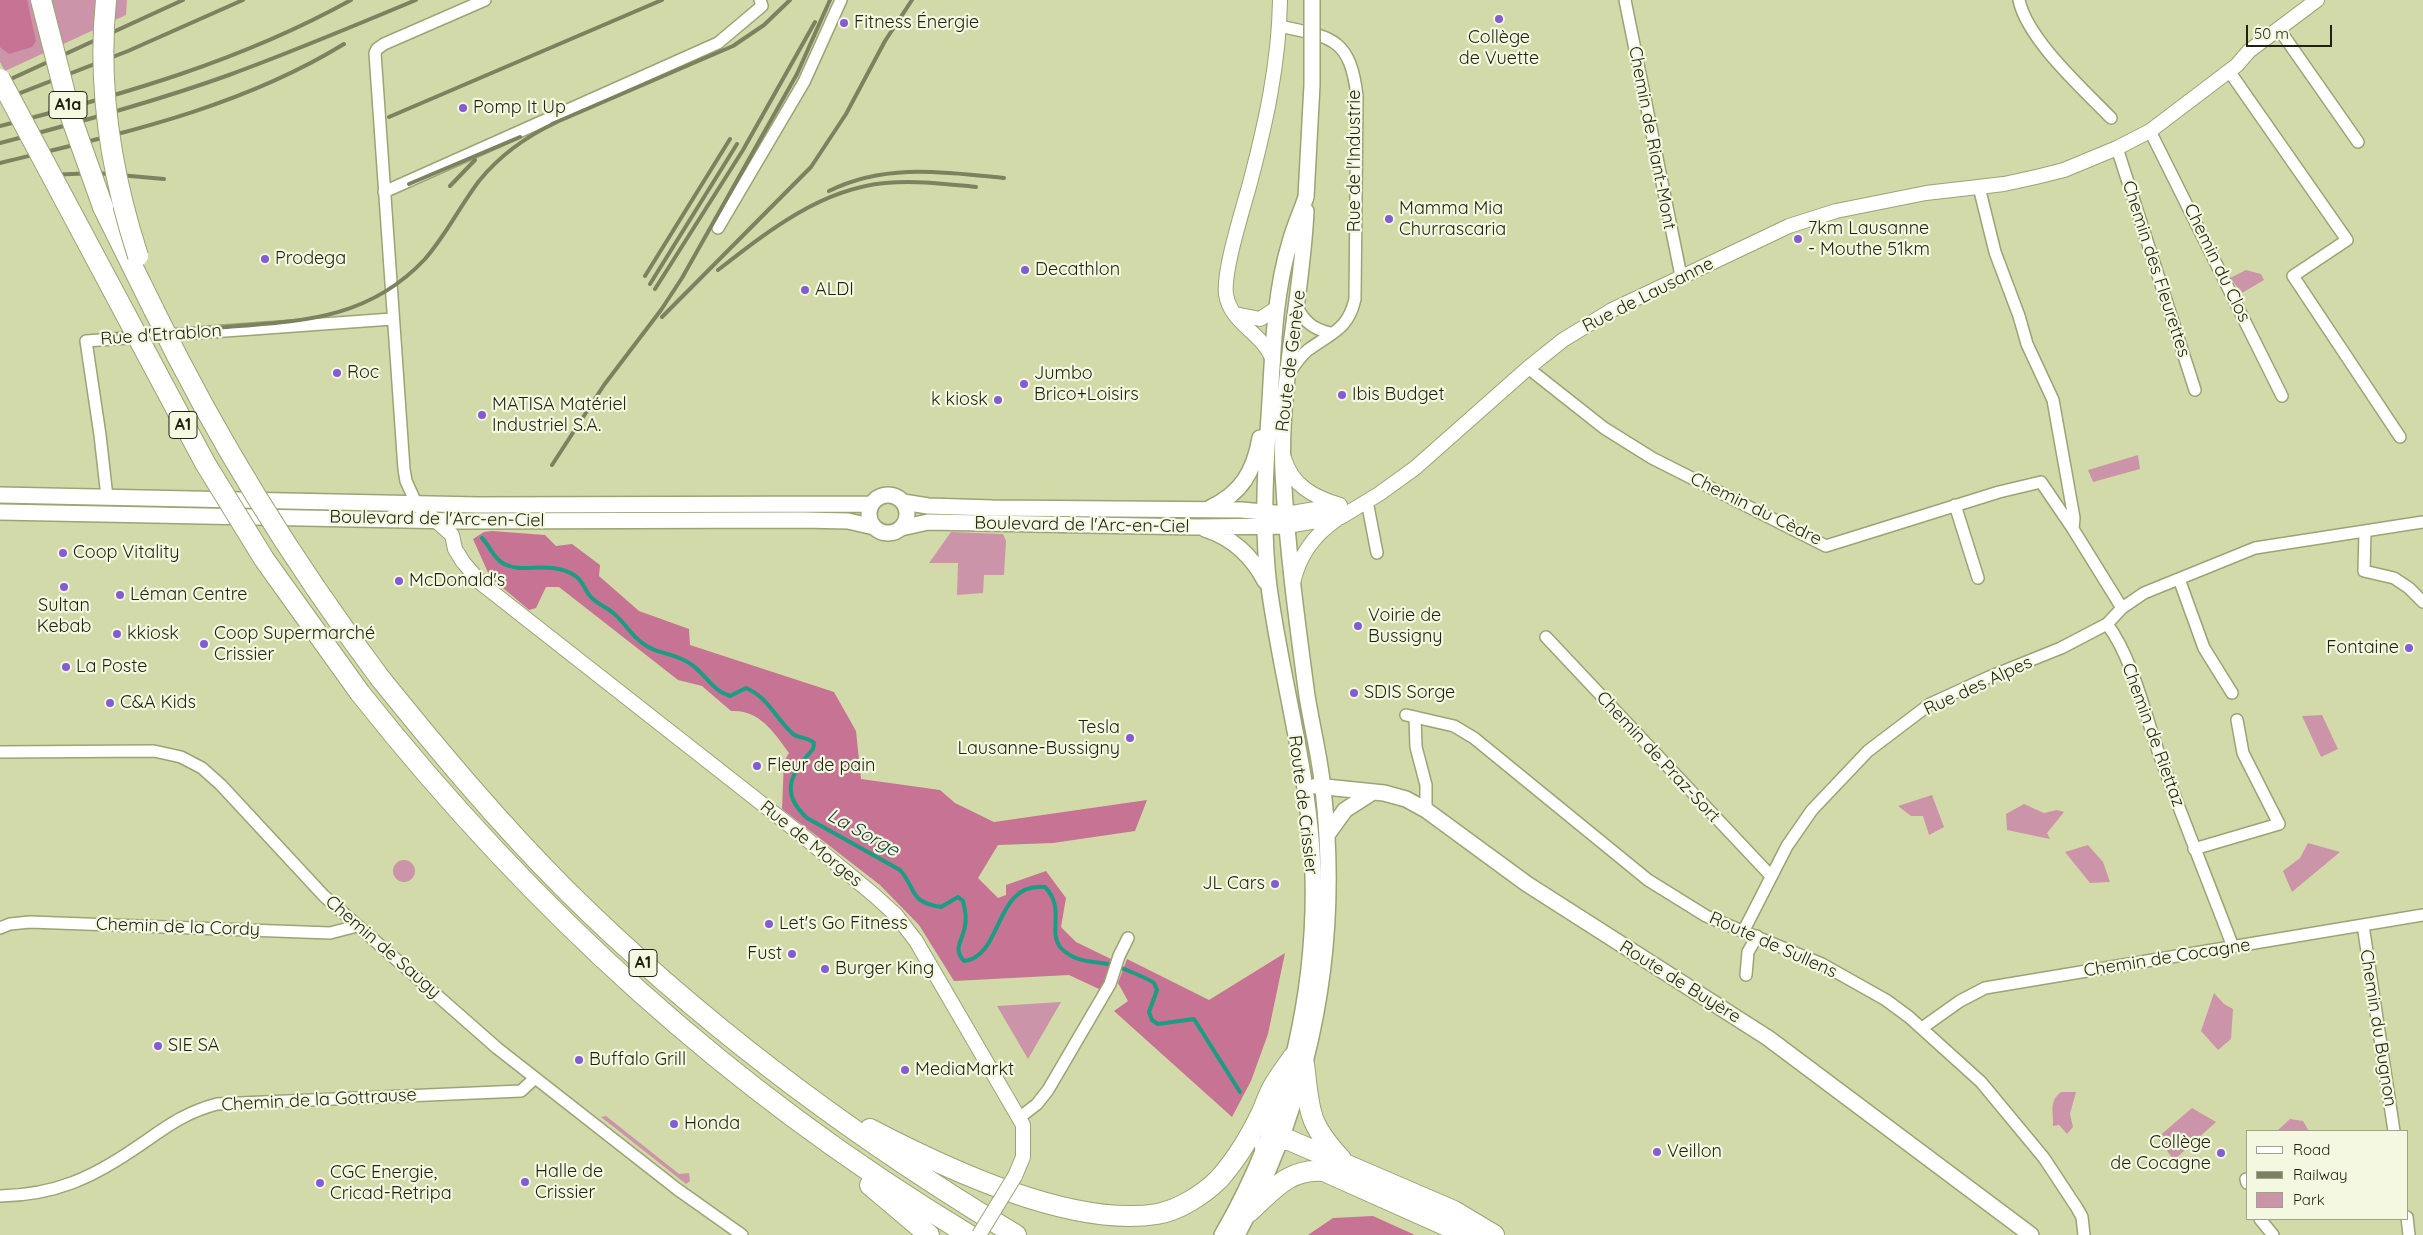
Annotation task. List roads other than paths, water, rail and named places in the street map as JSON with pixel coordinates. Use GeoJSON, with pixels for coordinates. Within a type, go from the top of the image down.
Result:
{"type":"FeatureCollection","features":[{"type":"Feature","properties":{"kind":"highway","name":"A1a"},"geometry":{"type":"LineString","coordinates":[[41,0],[62,87],[90,175],[118,238],[154,310]]}},
{"type":"Feature","properties":{"kind":"highway","name":"A1"},"geometry":{"type":"LineString","coordinates":[[106,0],[103,76],[109,138],[121,198],[154,310],[201,401],[256,498],[313,586],[380,678],[459,775],[565,889],[681,996],[804,1095],[891,1156],[1016,1235]]}},
{"type":"Feature","properties":{"kind":"highway","name":"A1"},"geometry":{"type":"LineString","coordinates":[[0,79],[178,415],[210,471],[292,600],[360,694],[440,791],[548,906],[665,1014],[784,1110],[901,1192],[969,1235]]}},
{"type":"Feature","properties":{"kind":"highway","name":"A1a"},"geometry":{"type":"LineString","coordinates":[[0,95],[34,141]]}},
{"type":"Feature","properties":{"kind":"highway"},"geometry":{"type":"LineString","coordinates":[[804,1095],[916,1152],[1017,1193],[1103,1214],[1142,1216],[1178,1207],[1206,1190],[1219,1179],[1247,1139],[1273,1086],[1299,1060]]}},
{"type":"Feature","properties":{"kind":"highway"},"geometry":{"type":"LineString","coordinates":[[1299,1060],[1314,1125],[1342,1161]]}},
{"type":"Feature","properties":{"kind":"highway"},"geometry":{"type":"LineString","coordinates":[[784,1110],[928,1235]]}},
{"type":"Feature","properties":{"kind":"highway"},"geometry":{"type":"LineString","coordinates":[[1273,1143],[1342,1161],[1454,1211],[1494,1235]]}},
{"type":"Feature","properties":{"kind":"highway"},"geometry":{"type":"LineString","coordinates":[[1249,1212],[1291,1175],[1312,1170],[1324,1171],[1467,1235]]}},
{"type":"Feature","properties":{"kind":"main road","name":"Route de Genève"},"geometry":{"type":"LineString","coordinates":[[1264,519],[1279,378],[1297,307],[1304,254],[1312,85],[1312,0]]}},
{"type":"Feature","properties":{"kind":"main road","name":"Route de Genève"},"geometry":{"type":"LineString","coordinates":[[1286,520],[1279,378],[1273,362],[1277,308],[1289,244],[1306,197]]}},
{"type":"Feature","properties":{"kind":"main road"},"geometry":{"type":"LineString","coordinates":[[1206,510],[1232,496],[1251,473],[1279,378]]}},
{"type":"Feature","properties":{"kind":"main road"},"geometry":{"type":"LineString","coordinates":[[885,494],[895,496],[903,502],[907,515],[900,528],[887,533],[874,527],[868,516],[871,504],[876,498],[885,494]]}},
{"type":"Feature","properties":{"kind":"main road","name":"Boulevard de l'Arc-en-Ciel"},"geometry":{"type":"LineString","coordinates":[[0,495],[478,505],[871,504]]}},
{"type":"Feature","properties":{"kind":"main road","name":"Boulevard de l'Arc-en-Ciel"},"geometry":{"type":"LineString","coordinates":[[903,502],[928,506],[992,508],[1206,510],[1264,519]]}},
{"type":"Feature","properties":{"kind":"main road","name":"Boulevard de l'Arc-en-Ciel"},"geometry":{"type":"LineString","coordinates":[[0,512],[432,519],[454,528],[803,520],[848,521],[874,527]]}},
{"type":"Feature","properties":{"kind":"main road","name":"Boulevard de l'Arc-en-Ciel"},"geometry":{"type":"LineString","coordinates":[[900,528],[928,522],[1197,527],[1264,519]]}},
{"type":"Feature","properties":{"kind":"main road","name":"Rue de Lausanne"},"geometry":{"type":"LineString","coordinates":[[1264,519],[1286,520]]}},
{"type":"Feature","properties":{"kind":"main road","name":"Route de Crissier"},"geometry":{"type":"LineString","coordinates":[[1264,519],[1269,589],[1304,786],[1312,852],[1312,919],[1299,1060]]}},
{"type":"Feature","properties":{"kind":"main road","name":"Route de Crissier"},"geometry":{"type":"LineString","coordinates":[[1237,1235],[1249,1212],[1273,1143],[1322,988],[1328,903],[1327,835],[1323,787],[1307,696],[1292,585],[1286,520]]}},
{"type":"Feature","properties":{"kind":"main road"},"geometry":{"type":"LineString","coordinates":[[1197,527],[1224,537],[1246,553],[1254,561],[1269,589]]}},
{"type":"Feature","properties":{"kind":"main road","name":"Route de Buyère"},"geometry":{"type":"LineString","coordinates":[[1304,786],[1373,792],[1406,799],[1426,810],[1527,884],[1768,1038],[2031,1235]]}},
{"type":"Feature","properties":{"kind":"main road"},"geometry":{"type":"LineString","coordinates":[[1327,835],[1345,810],[1373,792]]}},
{"type":"Feature","properties":{"kind":"main road","name":"Route de Crissier"},"geometry":{"type":"LineString","coordinates":[[1222,1235],[1249,1183],[1273,1143]]}},
{"type":"Feature","properties":{"kind":"street"},"geometry":{"type":"LineString","coordinates":[[432,519],[416,503],[406,481],[404,468],[392,319],[375,53],[377,49],[485,0]]}},
{"type":"Feature","properties":{"kind":"street"},"geometry":{"type":"LineString","coordinates":[[384,192],[718,43],[762,6],[760,0]]}},
{"type":"Feature","properties":{"kind":"street"},"geometry":{"type":"LineString","coordinates":[[718,228],[804,82],[841,0]]}},
{"type":"Feature","properties":{"kind":"street"},"geometry":{"type":"LineString","coordinates":[[1273,362],[1264,343],[1235,314],[1228,302],[1226,288],[1233,250],[1271,97],[1280,0]]}},
{"type":"Feature","properties":{"kind":"street","name":"Chemin de Riant-Mont"},"geometry":{"type":"LineString","coordinates":[[1625,0],[1681,276]]}},
{"type":"Feature","properties":{"kind":"street"},"geometry":{"type":"LineString","coordinates":[[2019,0],[2026,24],[2072,78],[2111,118]]}},
{"type":"Feature","properties":{"kind":"street","name":"Rue de Lausanne"},"geometry":{"type":"LineString","coordinates":[[1286,520],[1340,511],[1367,502],[1415,468],[1528,368],[1563,340],[1612,310],[1789,226],[1836,211],[1926,193],[2012,182],[2064,170],[2117,148],[2150,131],[2229,71],[2250,51],[2317,0]]}},
{"type":"Feature","properties":{"kind":"street","name":"Rue de l'Industrie"},"geometry":{"type":"LineString","coordinates":[[1279,26],[1330,39],[1344,52],[1354,72],[1357,96],[1355,299],[1349,320],[1341,328],[1307,351],[1279,378]]}},
{"type":"Feature","properties":{"kind":"street"},"geometry":{"type":"LineString","coordinates":[[2279,29],[2358,142]]}},
{"type":"Feature","properties":{"kind":"street"},"geometry":{"type":"LineString","coordinates":[[2229,71],[2347,240],[2293,276],[2400,437]]}},
{"type":"Feature","properties":{"kind":"street","name":"Chemin du Clos"},"geometry":{"type":"LineString","coordinates":[[2150,131],[2282,396]]}},
{"type":"Feature","properties":{"kind":"street","name":"Chemin des Fleurettes"},"geometry":{"type":"LineString","coordinates":[[2117,148],[2195,390]]}},
{"type":"Feature","properties":{"kind":"street","name":"Chemin du Cèdre"},"geometry":{"type":"LineString","coordinates":[[1979,187],[1995,252],[2019,316],[2027,344],[2053,400],[2074,518],[2073,529]]}},
{"type":"Feature","properties":{"kind":"street"},"geometry":{"type":"LineString","coordinates":[[1297,307],[1302,317],[1311,326],[1330,334]]}},
{"type":"Feature","properties":{"kind":"street"},"geometry":{"type":"LineString","coordinates":[[1235,314],[1260,319],[1277,308]]}},
{"type":"Feature","properties":{"kind":"street","name":"Rue d'Etrablon"},"geometry":{"type":"LineString","coordinates":[[107,497],[86,340],[392,319]]}},
{"type":"Feature","properties":{"kind":"street","name":"Chemin du Cèdre"},"geometry":{"type":"LineString","coordinates":[[1528,368],[1604,428],[1652,458],[1826,546],[1955,505],[2041,482],[2073,529],[2122,608]]}},
{"type":"Feature","properties":{"kind":"street"},"geometry":{"type":"LineString","coordinates":[[1282,450],[1289,471],[1304,489],[1340,511],[1309,545],[1300,562],[1292,585]]}},
{"type":"Feature","properties":{"kind":"street"},"geometry":{"type":"LineString","coordinates":[[1367,502],[1377,553]]}},
{"type":"Feature","properties":{"kind":"street"},"geometry":{"type":"LineString","coordinates":[[389,519],[416,503]]}},
{"type":"Feature","properties":{"kind":"street"},"geometry":{"type":"LineString","coordinates":[[454,528],[478,505]]}},
{"type":"Feature","properties":{"kind":"street"},"geometry":{"type":"LineString","coordinates":[[1955,505],[1978,578]]}},
{"type":"Feature","properties":{"kind":"street","name":"Rue des Alpes"},"geometry":{"type":"LineString","coordinates":[[1743,932],[1771,876],[1812,810],[1840,778],[1868,751],[1930,704],[2060,648],[2107,624],[2122,608],[2144,593],[2255,548],[2423,522]]}},
{"type":"Feature","properties":{"kind":"street","name":"Rue de Morges"},"geometry":{"type":"LineString","coordinates":[[454,528],[456,549],[463,562],[482,584],[798,832],[896,915],[916,941],[1019,1118],[1024,1131],[1023,1157],[1015,1176],[979,1235]]}},
{"type":"Feature","properties":{"kind":"street"},"geometry":{"type":"LineString","coordinates":[[2365,532],[2364,571],[2394,578],[2409,588],[2423,602]]}},
{"type":"Feature","properties":{"kind":"street"},"geometry":{"type":"LineString","coordinates":[[2179,579],[2204,648],[2232,693]]}},
{"type":"Feature","properties":{"kind":"street","name":"Chemin de Riettaz"},"geometry":{"type":"LineString","coordinates":[[2107,624],[2114,634],[2130,672],[2194,849],[2232,947]]}},
{"type":"Feature","properties":{"kind":"street","name":"Chemin de Praz-Sort"},"geometry":{"type":"LineString","coordinates":[[1546,637],[1771,876]]}},
{"type":"Feature","properties":{"kind":"street","name":"Route de Sullens"},"geometry":{"type":"LineString","coordinates":[[1426,810],[1426,785],[1416,747],[1411,716],[1454,726],[1474,738],[1648,880],[1706,916],[1822,964],[1886,1000],[1922,1028],[1981,1082],[2044,1158],[2082,1217],[2084,1235]]}},
{"type":"Feature","properties":{"kind":"street"},"geometry":{"type":"LineString","coordinates":[[2194,849],[2279,824],[2243,753],[2237,720]]}},
{"type":"Feature","properties":{"kind":"street","name":"Chemin de Saugy"},"geometry":{"type":"LineString","coordinates":[[0,752],[154,751],[172,754],[195,764],[221,785],[293,865],[356,926],[497,1048],[681,1192],[742,1235]]}},
{"type":"Feature","properties":{"kind":"street","name":"Chemin de Cocagne"},"geometry":{"type":"LineString","coordinates":[[1922,1028],[1960,1001],[1985,988],[2423,915]]}},
{"type":"Feature","properties":{"kind":"street","name":"Chemin de la Cordy"},"geometry":{"type":"LineString","coordinates":[[0,928],[10,924],[30,922],[330,933],[356,926]]}},
{"type":"Feature","properties":{"kind":"street","name":"Chemin du Bugnon"},"geometry":{"type":"LineString","coordinates":[[2363,925],[2394,1130]]}},
{"type":"Feature","properties":{"kind":"street"},"geometry":{"type":"LineString","coordinates":[[1746,975],[1748,952],[1757,936]]}},
{"type":"Feature","properties":{"kind":"street"},"geometry":{"type":"LineString","coordinates":[[1019,1118],[1044,1097],[1110,984],[1119,956],[1128,938]]}},
{"type":"Feature","properties":{"kind":"street","name":"Chemin de la Gottrause"},"geometry":{"type":"LineString","coordinates":[[0,1196],[37,1194],[68,1186],[104,1168],[176,1119],[217,1104],[521,1092],[535,1078]]}},
{"type":"Feature","properties":{"kind":"street"},"geometry":{"type":"LineString","coordinates":[[2261,1220],[2274,1235]]}},
{"type":"Feature","properties":{"kind":"street"},"geometry":{"type":"LineString","coordinates":[[2407,1220],[2409,1235]]}},
{"type":"Feature","properties":{"kind":"waterway","name":"La Sorge"},"geometry":{"type":"LineString","coordinates":[[482,538],[497,559],[511,567],[555,568],[574,575],[593,599],[616,615],[637,639],[653,649],[686,661],[724,694],[730,696],[746,688],[754,692],[793,734],[814,743],[813,749],[799,767],[791,783],[793,800],[798,809],[807,818],[900,870],[914,894],[923,902],[941,907],[958,897],[963,901],[966,923],[959,944],[959,952],[964,961],[977,956],[986,947],[1007,907],[1016,896],[1028,889],[1045,887],[1051,895],[1054,904],[1057,942],[1061,948],[1071,956],[1117,966],[1154,983],[1157,990],[1149,1012],[1152,1020],[1158,1024],[1194,1019],[1240,1092]]}},
{"type":"Feature","properties":{"kind":"railway"},"geometry":{"type":"LineString","coordinates":[[0,84],[183,0]]}},
{"type":"Feature","properties":{"kind":"railway"},"geometry":{"type":"LineString","coordinates":[[0,101],[128,51],[243,0]]}},
{"type":"Feature","properties":{"kind":"railway"},"geometry":{"type":"LineString","coordinates":[[0,126],[91,102],[180,74],[267,41],[351,0]]}},
{"type":"Feature","properties":{"kind":"railway"},"geometry":{"type":"LineString","coordinates":[[0,143],[115,112],[201,85],[300,48],[416,0]]}},
{"type":"Feature","properties":{"kind":"railway"},"geometry":{"type":"LineString","coordinates":[[389,117],[662,0]]}},
{"type":"Feature","properties":{"kind":"railway"},"geometry":{"type":"LineString","coordinates":[[552,124],[733,46],[764,25],[790,0]]}},
{"type":"Feature","properties":{"kind":"railway"},"geometry":{"type":"LineString","coordinates":[[552,465],[604,385],[661,310],[682,278],[797,74],[830,0]]}},
{"type":"Feature","properties":{"kind":"railway"},"geometry":{"type":"LineString","coordinates":[[662,317],[811,167],[846,114],[885,41],[912,0]]}},
{"type":"Feature","properties":{"kind":"railway"},"geometry":{"type":"LineString","coordinates":[[655,289],[743,150],[815,22]]}},
{"type":"Feature","properties":{"kind":"railway"},"geometry":{"type":"LineString","coordinates":[[0,163],[133,130],[220,103],[304,67],[344,44]]}},
{"type":"Feature","properties":{"kind":"railway"},"geometry":{"type":"LineString","coordinates":[[102,335],[308,319],[358,305],[381,294],[404,279],[433,250],[472,191],[487,172],[515,147],[535,133],[557,122]]}},
{"type":"Feature","properties":{"kind":"railway"},"geometry":{"type":"LineString","coordinates":[[409,184],[520,137]]}},
{"type":"Feature","properties":{"kind":"railway"},"geometry":{"type":"LineString","coordinates":[[645,276],[730,139]]}},
{"type":"Feature","properties":{"kind":"railway"},"geometry":{"type":"LineString","coordinates":[[650,284],[737,144]]}},
{"type":"Feature","properties":{"kind":"railway"},"geometry":{"type":"LineString","coordinates":[[450,186],[475,160]]}},
{"type":"Feature","properties":{"kind":"railway"},"geometry":{"type":"LineString","coordinates":[[829,191],[850,182],[893,173],[937,172],[1004,178]]}},
{"type":"Feature","properties":{"kind":"railway"},"geometry":{"type":"LineString","coordinates":[[47,175],[97,173],[164,179]]}},
{"type":"Feature","properties":{"kind":"railway"},"geometry":{"type":"LineString","coordinates":[[718,270],[796,214],[839,194],[862,187],[897,182],[976,187]]}},
{"type":"Feature","properties":{"kind":"place","name":"Collège de Vuette"},"geometry":{"type":"Point","coordinates":[1499,19]}},
{"type":"Feature","properties":{"kind":"place","name":"Fitness Énergie"},"geometry":{"type":"Point","coordinates":[844,23]}},
{"type":"Feature","properties":{"kind":"place","name":"Pomp It Up"},"geometry":{"type":"Point","coordinates":[463,108]}},
{"type":"Feature","properties":{"kind":"place","name":"Mamma Mia Churrascaria"},"geometry":{"type":"Point","coordinates":[1389,219]}},
{"type":"Feature","properties":{"kind":"place","name":"7km Lausanne - Mouthe 51km"},"geometry":{"type":"Point","coordinates":[1798,239]}},
{"type":"Feature","properties":{"kind":"place","name":"Prodega"},"geometry":{"type":"Point","coordinates":[265,259]}},
{"type":"Feature","properties":{"kind":"place","name":"Decathlon"},"geometry":{"type":"Point","coordinates":[1025,270]}},
{"type":"Feature","properties":{"kind":"place","name":"ALDI"},"geometry":{"type":"Point","coordinates":[805,290]}},
{"type":"Feature","properties":{"kind":"place","name":"Roc"},"geometry":{"type":"Point","coordinates":[337,373]}},
{"type":"Feature","properties":{"kind":"place","name":"Jumbo Brico+Loisirs"},"geometry":{"type":"Point","coordinates":[1024,384]}},
{"type":"Feature","properties":{"kind":"place","name":"Ibis Budget"},"geometry":{"type":"Point","coordinates":[1342,395]}},
{"type":"Feature","properties":{"kind":"place","name":"k kiosk"},"geometry":{"type":"Point","coordinates":[998,400]}},
{"type":"Feature","properties":{"kind":"place","name":"MATISA Matériel Industriel S.A."},"geometry":{"type":"Point","coordinates":[482,415]}},
{"type":"Feature","properties":{"kind":"place","name":"Coop Vitality"},"geometry":{"type":"Point","coordinates":[63,553]}},
{"type":"Feature","properties":{"kind":"place","name":"McDonald's"},"geometry":{"type":"Point","coordinates":[399,581]}},
{"type":"Feature","properties":{"kind":"place","name":"Sultan Kebab"},"geometry":{"type":"Point","coordinates":[64,587]}},
{"type":"Feature","properties":{"kind":"place","name":"Léman Centre"},"geometry":{"type":"Point","coordinates":[120,595]}},
{"type":"Feature","properties":{"kind":"place","name":"Voirie de Bussigny"},"geometry":{"type":"Point","coordinates":[1358,626]}},
{"type":"Feature","properties":{"kind":"place","name":"kkiosk"},"geometry":{"type":"Point","coordinates":[117,634]}},
{"type":"Feature","properties":{"kind":"place","name":"Coop Supermarché Crissier"},"geometry":{"type":"Point","coordinates":[204,644]}},
{"type":"Feature","properties":{"kind":"place","name":"Fontaine"},"geometry":{"type":"Point","coordinates":[2409,648]}},
{"type":"Feature","properties":{"kind":"place","name":"La Poste"},"geometry":{"type":"Point","coordinates":[66,667]}},
{"type":"Feature","properties":{"kind":"place","name":"SDIS Sorge"},"geometry":{"type":"Point","coordinates":[1354,693]}},
{"type":"Feature","properties":{"kind":"place","name":"C&A Kids"},"geometry":{"type":"Point","coordinates":[110,703]}},
{"type":"Feature","properties":{"kind":"place","name":"Tesla Lausanne-Bussigny"},"geometry":{"type":"Point","coordinates":[1130,738]}},
{"type":"Feature","properties":{"kind":"place","name":"Fleur de pain"},"geometry":{"type":"Point","coordinates":[757,766]}},
{"type":"Feature","properties":{"kind":"place","name":"JL Cars"},"geometry":{"type":"Point","coordinates":[1275,884]}},
{"type":"Feature","properties":{"kind":"place","name":"Let's Go Fitness"},"geometry":{"type":"Point","coordinates":[769,924]}},
{"type":"Feature","properties":{"kind":"place","name":"Fust"},"geometry":{"type":"Point","coordinates":[792,954]}},
{"type":"Feature","properties":{"kind":"place","name":"Burger King"},"geometry":{"type":"Point","coordinates":[825,969]}},
{"type":"Feature","properties":{"kind":"place","name":"SIE SA"},"geometry":{"type":"Point","coordinates":[158,1046]}},
{"type":"Feature","properties":{"kind":"place","name":"Buffalo Grill"},"geometry":{"type":"Point","coordinates":[579,1060]}},
{"type":"Feature","properties":{"kind":"place","name":"MediaMarkt"},"geometry":{"type":"Point","coordinates":[905,1070]}},
{"type":"Feature","properties":{"kind":"place","name":"Honda"},"geometry":{"type":"Point","coordinates":[674,1124]}},
{"type":"Feature","properties":{"kind":"place","name":"Veillon"},"geometry":{"type":"Point","coordinates":[1657,1152]}},
{"type":"Feature","properties":{"kind":"place","name":"Collège de Cocagne"},"geometry":{"type":"Point","coordinates":[2221,1153]}},
{"type":"Feature","properties":{"kind":"place","name":"Halle de Crissier"},"geometry":{"type":"Point","coordinates":[525,1182]}},
{"type":"Feature","properties":{"kind":"place","name":"CGC Energie, Cricad-Retripa"},"geometry":{"type":"Point","coordinates":[320,1183]}}]}
